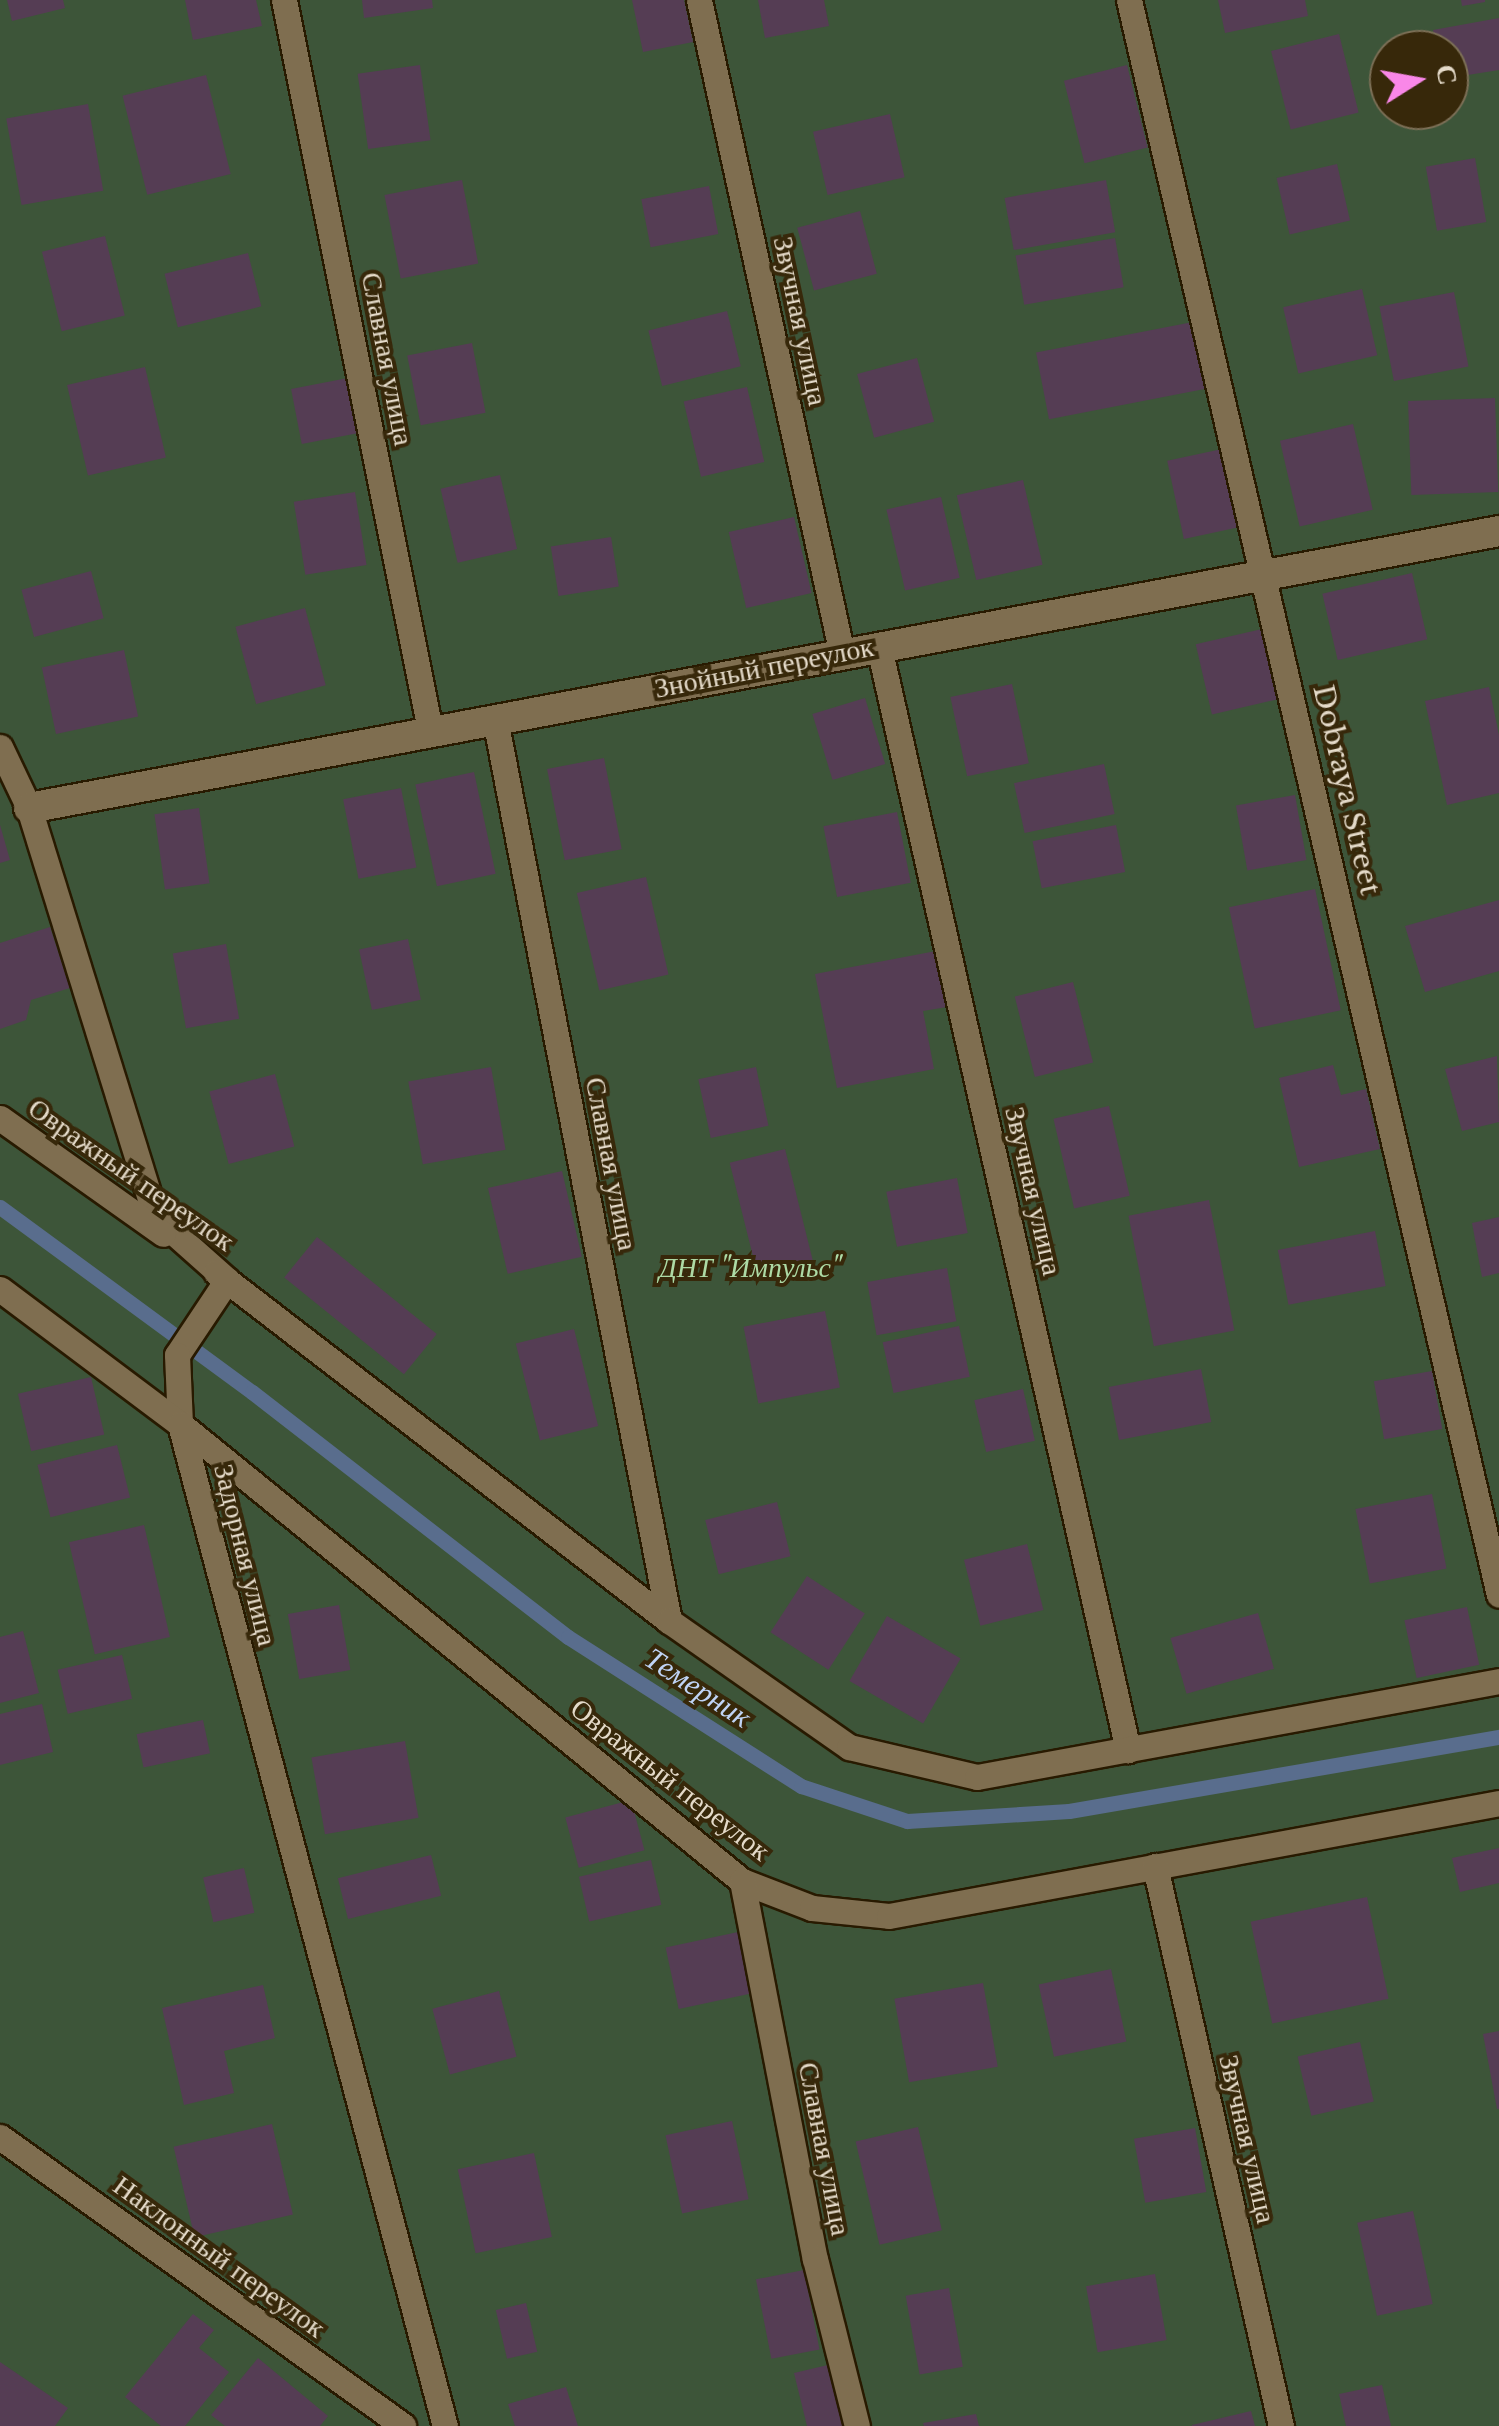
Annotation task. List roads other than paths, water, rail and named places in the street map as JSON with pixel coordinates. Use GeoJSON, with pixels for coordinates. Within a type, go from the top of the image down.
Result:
{"type":"FeatureCollection","features":[{"type":"Feature","properties":{"kind":"street","name":"Знойный переулок"},"geometry":{"type":"LineString","coordinates":[[29,808],[1499,531]]}},
{"type":"Feature","properties":{"kind":"lane","name":"Славная улица"},"geometry":{"type":"LineString","coordinates":[[284,0],[430,730]]}},
{"type":"Feature","properties":{"kind":"lane","name":"Звучная улица"},"geometry":{"type":"LineString","coordinates":[[699,0],[842,654]]}},
{"type":"Feature","properties":{"kind":"lane","name":"Dobraya Street"},"geometry":{"type":"LineString","coordinates":[[1129,0],[1266,574],[1499,1595]]}},
{"type":"Feature","properties":{"kind":"lane","name":"Звучная улица"},"geometry":{"type":"LineString","coordinates":[[880,646],[1128,1750]]}},
{"type":"Feature","properties":{"kind":"lane","name":"Славная улица"},"geometry":{"type":"LineString","coordinates":[[494,718],[669,1620]]}},
{"type":"Feature","properties":{"kind":"lane"},"geometry":{"type":"LineString","coordinates":[[0,747],[29,808],[155,1216],[227,1280]]}},
{"type":"Feature","properties":{"kind":"lane","name":"Овражный переулок"},"geometry":{"type":"LineString","coordinates":[[0,1118],[227,1280],[669,1620],[849,1747],[977,1777],[1499,1681]]}},
{"type":"Feature","properties":{"kind":"lane","name":"Задорная улица"},"geometry":{"type":"LineString","coordinates":[[227,1280],[177,1355],[180,1424],[445,2426]]}},
{"type":"Feature","properties":{"kind":"lane","name":"Овражный переулок"},"geometry":{"type":"LineString","coordinates":[[0,1289],[180,1424],[742,1881],[812,1908],[889,1916],[1499,1803]]}},
{"type":"Feature","properties":{"kind":"lane","name":"Звучная улица"},"geometry":{"type":"LineString","coordinates":[[1155,1866],[1281,2426]]}},
{"type":"Feature","properties":{"kind":"lane","name":"Славная улица"},"geometry":{"type":"LineString","coordinates":[[742,1881],[815,2258],[856,2426]]}},
{"type":"Feature","properties":{"kind":"lane","name":"Наклонный переулок"},"geometry":{"type":"LineString","coordinates":[[0,2137],[403,2426]]}},
{"type":"Feature","properties":{"kind":"waterway","name":"Темерник"},"geometry":{"type":"LineString","coordinates":[[0,1207],[252,1392],[568,1637],[801,1786],[907,1821],[1069,1811],[1499,1737]]}},
{"type":"Feature","properties":{"kind":"park label","name":"ДНТ \"Импульс\""},"geometry":{"type":"Point","coordinates":[750,1268]}}]}
